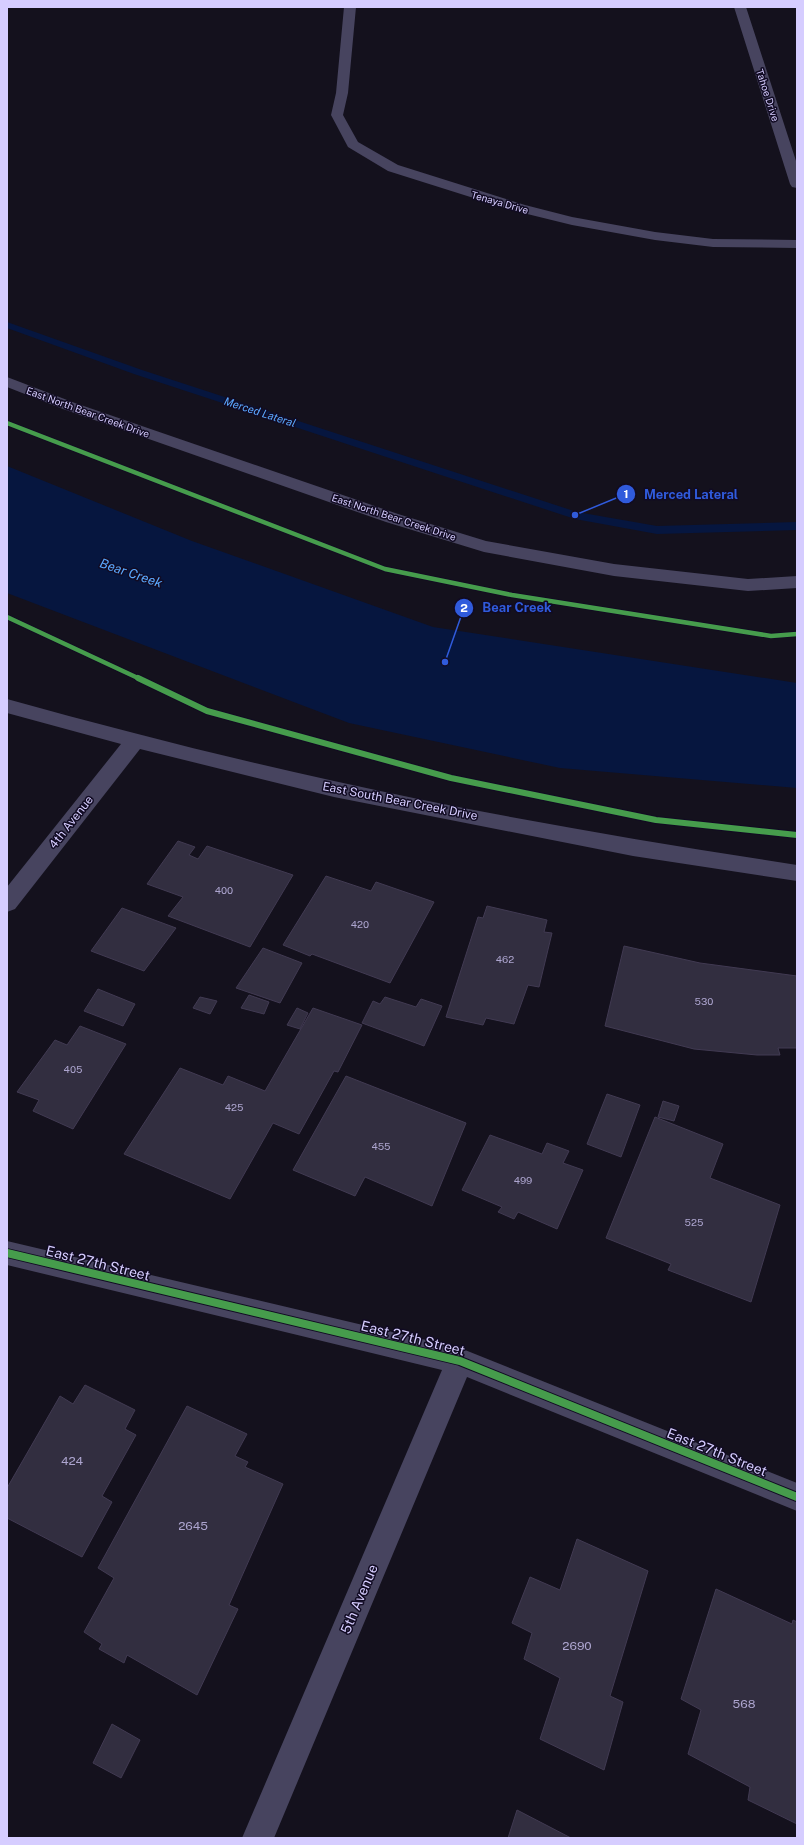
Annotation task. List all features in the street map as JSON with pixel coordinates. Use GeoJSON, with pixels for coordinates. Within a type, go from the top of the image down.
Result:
{"type":"FeatureCollection","features":[{"type":"Feature","properties":{"kind":"street","name":"Tenaya Drive"},"geometry":{"type":"LineString","coordinates":[[350,7],[342,93],[337,116],[353,144],[393,168],[471,194],[572,221],[655,236],[713,244],[797,244]]}},
{"type":"Feature","properties":{"kind":"street","name":"Tahoe Drive"},"geometry":{"type":"LineString","coordinates":[[740,7],[797,184]]}},
{"type":"Feature","properties":{"kind":"street","name":"East North Bear Creek Drive"},"geometry":{"type":"LineString","coordinates":[[7,382],[69,406],[392,518],[484,546],[614,570],[748,584],[797,582]]}},
{"type":"Feature","properties":{"kind":"street","name":"East South Bear Creek Drive"},"geometry":{"type":"LineString","coordinates":[[7,706],[135,741],[334,788],[617,845],[797,873]]}},
{"type":"Feature","properties":{"kind":"street","name":"4th Avenue"},"geometry":{"type":"LineString","coordinates":[[7,903],[135,741]]}},
{"type":"Feature","properties":{"kind":"street","name":"East 27th Street"},"geometry":{"type":"LineString","coordinates":[[7,1253],[460,1361],[797,1497]]}},
{"type":"Feature","properties":{"kind":"street","name":"5th Avenue"},"geometry":{"type":"LineString","coordinates":[[258,1838],[460,1361]]}},
{"type":"Feature","properties":{"kind":"water"},"geometry":{"type":"Polygon","coordinates":[[[7,466],[192,541],[433,627],[797,683],[797,788],[560,768],[349,723],[7,593],[7,466]]]}},
{"type":"Feature","properties":{"kind":"building"},"geometry":{"type":"Polygon","coordinates":[[[178,841],[195,847],[189,855],[198,859],[207,846],[293,875],[250,947],[168,916],[183,897],[147,884],[178,841]]]}},
{"type":"Feature","properties":{"kind":"building"},"geometry":{"type":"Polygon","coordinates":[[[326,876],[371,891],[376,882],[434,902],[390,983],[312,954],[310,956],[283,945],[326,876]]]}},
{"type":"Feature","properties":{"kind":"building"},"geometry":{"type":"Polygon","coordinates":[[[487,906],[547,920],[544,932],[552,933],[539,987],[528,985],[514,1024],[486,1018],[483,1025],[446,1017],[478,917],[483,918],[487,906]]]}},
{"type":"Feature","properties":{"kind":"building"},"geometry":{"type":"Polygon","coordinates":[[[122,908],[176,928],[144,971],[91,951],[122,908]]]}},
{"type":"Feature","properties":{"kind":"building"},"geometry":{"type":"Polygon","coordinates":[[[624,946],[700,963],[797,976],[797,1048],[778,1048],[780,1055],[757,1055],[694,1049],[605,1026],[624,946]]]}},
{"type":"Feature","properties":{"kind":"building"},"geometry":{"type":"Polygon","coordinates":[[[263,948],[302,963],[280,1003],[236,988],[263,948]]]}},
{"type":"Feature","properties":{"kind":"building"},"geometry":{"type":"Polygon","coordinates":[[[98,989],[135,1004],[123,1026],[84,1011],[98,989]]]}},
{"type":"Feature","properties":{"kind":"building"},"geometry":{"type":"Polygon","coordinates":[[[249,995],[269,1002],[264,1014],[241,1008],[249,995]]]}},
{"type":"Feature","properties":{"kind":"building"},"geometry":{"type":"Polygon","coordinates":[[[200,997],[217,1001],[210,1014],[193,1008],[200,997]]]}},
{"type":"Feature","properties":{"kind":"building"},"geometry":{"type":"Polygon","coordinates":[[[385,997],[416,1007],[421,999],[442,1006],[424,1046],[362,1023],[373,1001],[380,1004],[385,997]]]}},
{"type":"Feature","properties":{"kind":"building"},"geometry":{"type":"Polygon","coordinates":[[[297,1008],[308,1013],[300,1029],[287,1025],[297,1008]]]}},
{"type":"Feature","properties":{"kind":"building"},"geometry":{"type":"Polygon","coordinates":[[[313,1008],[362,1025],[338,1072],[334,1071],[299,1134],[273,1123],[230,1199],[124,1154],[180,1068],[223,1085],[228,1076],[265,1091],[313,1008]]]}},
{"type":"Feature","properties":{"kind":"building"},"geometry":{"type":"Polygon","coordinates":[[[80,1026],[126,1044],[73,1129],[33,1111],[39,1100],[17,1092],[55,1040],[67,1045],[80,1026]]]}},
{"type":"Feature","properties":{"kind":"building"},"geometry":{"type":"Polygon","coordinates":[[[346,1076],[466,1123],[432,1206],[365,1177],[355,1196],[293,1170],[346,1076]]]}},
{"type":"Feature","properties":{"kind":"building"},"geometry":{"type":"Polygon","coordinates":[[[607,1094],[640,1105],[621,1157],[587,1144],[607,1094]]]}},
{"type":"Feature","properties":{"kind":"building"},"geometry":{"type":"Polygon","coordinates":[[[663,1101],[679,1106],[674,1121],[658,1117],[663,1101]]]}},
{"type":"Feature","properties":{"kind":"building"},"geometry":{"type":"Polygon","coordinates":[[[655,1117],[723,1144],[710,1178],[780,1205],[751,1302],[668,1270],[671,1264],[606,1238],[655,1117]]]}},
{"type":"Feature","properties":{"kind":"building"},"geometry":{"type":"Polygon","coordinates":[[[490,1135],[542,1154],[547,1143],[569,1151],[563,1163],[583,1170],[557,1229],[518,1212],[514,1219],[498,1212],[502,1207],[462,1190],[490,1135]]]}},
{"type":"Feature","properties":{"kind":"building"},"geometry":{"type":"Polygon","coordinates":[[[85,1385],[135,1410],[125,1429],[136,1435],[102,1496],[112,1502],[82,1557],[7,1518],[7,1488],[60,1396],[73,1404],[85,1385]]]}},
{"type":"Feature","properties":{"kind":"building"},"geometry":{"type":"Polygon","coordinates":[[[187,1406],[247,1434],[235,1456],[248,1462],[245,1467],[283,1484],[229,1605],[238,1609],[197,1695],[127,1655],[124,1663],[99,1649],[102,1644],[84,1632],[114,1578],[98,1568],[187,1406]]]}},
{"type":"Feature","properties":{"kind":"building"},"geometry":{"type":"Polygon","coordinates":[[[577,1539],[648,1571],[610,1696],[623,1702],[604,1770],[540,1739],[560,1678],[524,1659],[532,1633],[512,1623],[530,1577],[560,1590],[577,1539]]]}},
{"type":"Feature","properties":{"kind":"building"},"geometry":{"type":"Polygon","coordinates":[[[716,1589],[792,1624],[793,1620],[797,1622],[797,1824],[748,1800],[750,1787],[688,1754],[701,1710],[681,1699],[716,1589]]]}},
{"type":"Feature","properties":{"kind":"building"},"geometry":{"type":"Polygon","coordinates":[[[112,1724],[140,1740],[121,1778],[93,1763],[112,1724]]]}},
{"type":"Feature","properties":{"kind":"building"},"geometry":{"type":"Polygon","coordinates":[[[517,1810],[571,1838],[508,1838],[517,1810]]]}},
{"type":"Feature","properties":{"kind":"waterway","name":"Merced Lateral"},"geometry":{"type":"LineString","coordinates":[[7,325],[138,372],[575,515],[657,530],[797,526]]}},
{"type":"Feature","properties":{"kind":"cycle path"},"geometry":{"type":"LineString","coordinates":[[7,423],[385,569],[512,595],[771,636],[797,634]]}},
{"type":"Feature","properties":{"kind":"cycle path"},"geometry":{"type":"LineString","coordinates":[[7,617],[207,711],[451,778],[656,820],[797,835]]}},
{"type":"Feature","properties":{"kind":"cycle path"},"geometry":{"type":"LineString","coordinates":[[7,1253],[460,1361],[797,1497]]}},
{"type":"Feature","properties":{"kind":"place","name":"Merced Lateral"},"geometry":{"type":"Point","coordinates":[575,515]}},
{"type":"Feature","properties":{"kind":"place","name":"Bear Creek"},"geometry":{"type":"Point","coordinates":[445,662]}}]}
